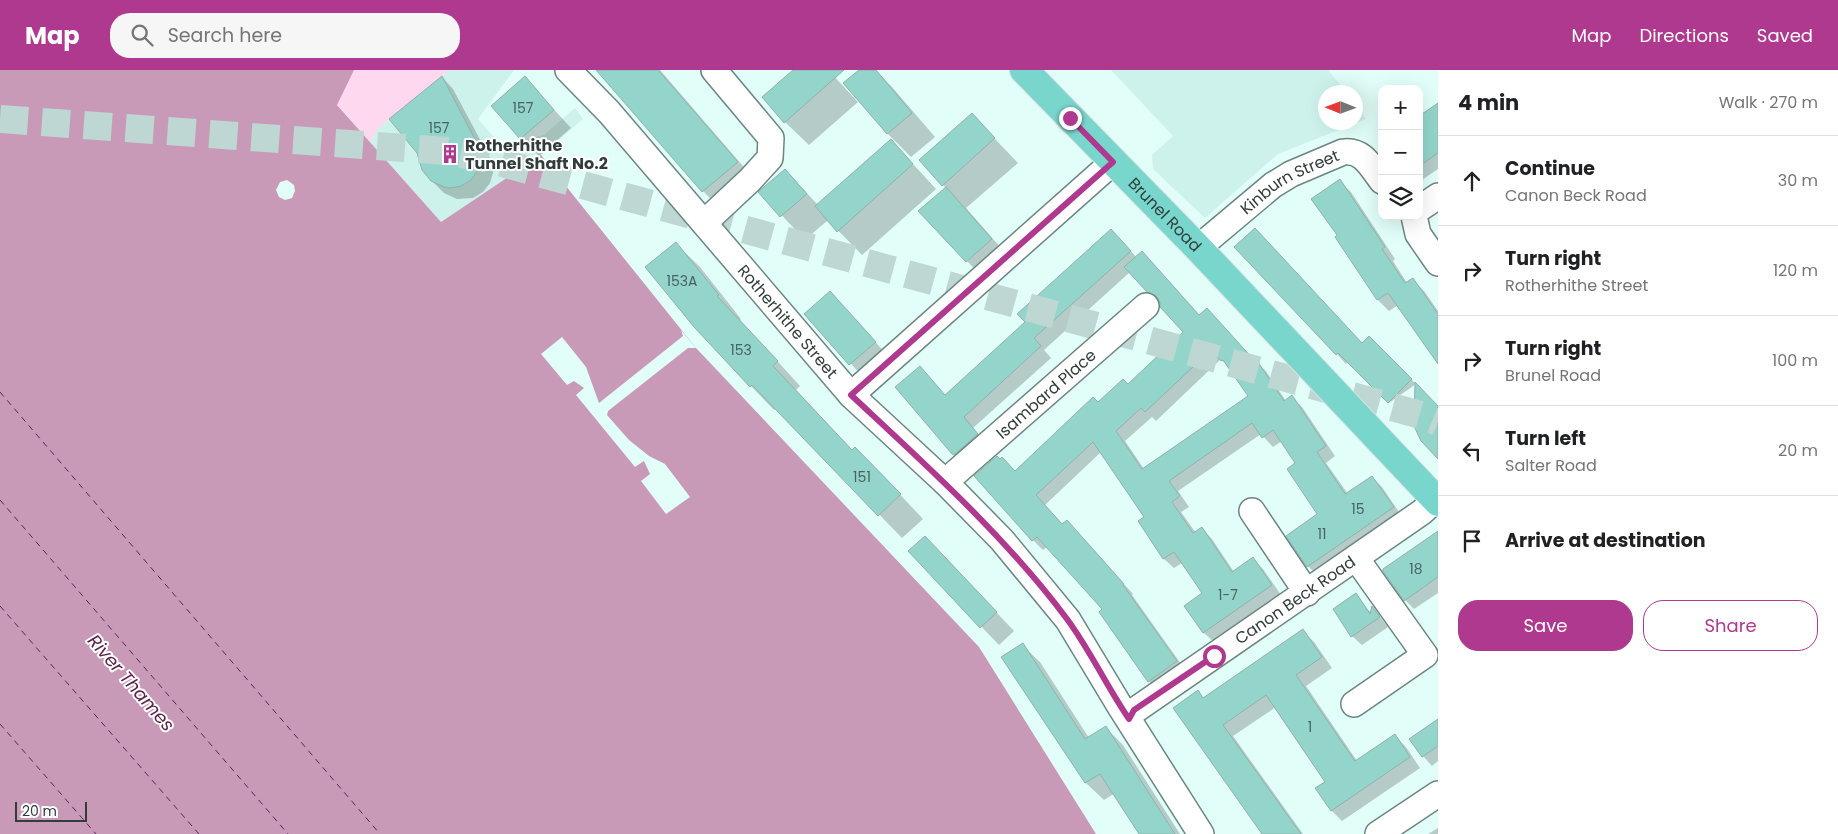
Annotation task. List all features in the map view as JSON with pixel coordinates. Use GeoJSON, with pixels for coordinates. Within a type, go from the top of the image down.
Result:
{"type":"FeatureCollection","features":[{"type":"Feature","properties":{"kind":"main road","name":"Brunel Road"},"geometry":{"type":"LineString","coordinates":[[1024,70],[1198,248],[1437,499]]}},
{"type":"Feature","properties":{"kind":"street","name":"Rotherhithe Street"},"geometry":{"type":"LineString","coordinates":[[568,70],[609,112],[851,395],[945,482],[1002,540],[1068,620],[1201,834]]}},
{"type":"Feature","properties":{"kind":"street"},"geometry":{"type":"LineString","coordinates":[[704,223],[750,180],[770,158],[771,138],[714,70]]}},
{"type":"Feature","properties":{"kind":"street","name":"Kinburn Street"},"geometry":{"type":"LineString","coordinates":[[1198,248],[1273,185],[1291,174],[1343,152],[1351,151],[1363,156],[1378,176]]}},
{"type":"Feature","properties":{"kind":"street"},"geometry":{"type":"LineString","coordinates":[[851,395],[1113,162]]}},
{"type":"Feature","properties":{"kind":"street"},"geometry":{"type":"LineString","coordinates":[[1423,206],[1438,196]]}},
{"type":"Feature","properties":{"kind":"street"},"geometry":{"type":"LineString","coordinates":[[1415,220],[1418,234],[1438,263]]}},
{"type":"Feature","properties":{"kind":"street","name":"Isambard Place"},"geometry":{"type":"LineString","coordinates":[[945,482],[1146,306]]}},
{"type":"Feature","properties":{"kind":"street","name":"Canon Beck Road"},"geometry":{"type":"LineString","coordinates":[[1129,719],[1134,710],[1307,593],[1422,512],[1437,499]]}},
{"type":"Feature","properties":{"kind":"street"},"geometry":{"type":"LineString","coordinates":[[1252,510],[1307,593]]}},
{"type":"Feature","properties":{"kind":"street"},"geometry":{"type":"LineString","coordinates":[[1354,704],[1425,655],[1356,558]]}},
{"type":"Feature","properties":{"kind":"street"},"geometry":{"type":"LineString","coordinates":[[1378,834],[1438,794]]}},
{"type":"Feature","properties":{"kind":"shaded area"},"geometry":{"type":"Polygon","coordinates":[[[307,70],[449,70],[378,129],[370,142],[307,70]]]}},
{"type":"Feature","properties":{"kind":"shaded area"},"geometry":{"type":"Polygon","coordinates":[[[449,70],[514,70],[478,119],[502,146],[544,135],[575,108],[583,119],[541,155],[441,222],[370,142],[378,129],[449,70]]]}},
{"type":"Feature","properties":{"kind":"shaded area"},"geometry":{"type":"Polygon","coordinates":[[[1111,70],[1328,70],[1340,85],[1318,85],[1318,130],[1338,130],[1278,154],[1205,218],[1153,169],[1152,155],[1173,136],[1111,70]]]}},
{"type":"Feature","properties":{"kind":"water","name":"River Thames"},"geometry":{"type":"Polygon","coordinates":[[[0,70],[354,70],[337,105],[441,222],[541,155],[696,348],[979,647],[1096,834],[0,834],[0,70]],[[287,180],[280,182],[276,190],[279,197],[285,200],[292,198],[295,191],[294,185],[287,180]]]}},
{"type":"Feature","properties":{"kind":"pier"},"geometry":{"type":"Polygon","coordinates":[[[681,330],[696,348],[688,348],[608,411],[607,415],[629,440],[649,456],[665,464],[690,497],[666,514],[641,481],[650,474],[644,461],[635,467],[576,395],[584,388],[574,381],[567,385],[541,354],[562,337],[586,367],[599,403],[683,336],[681,330]]]}},
{"type":"Feature","properties":{"kind":"building"},"geometry":{"type":"Polygon","coordinates":[[[596,70],[658,70],[738,162],[702,192],[596,70]]]}},
{"type":"Feature","properties":{"kind":"building"},"geometry":{"type":"Polygon","coordinates":[[[793,70],[844,70],[784,123],[762,97],[793,70]]]}},
{"type":"Feature","properties":{"kind":"building"},"geometry":{"type":"Polygon","coordinates":[[[859,70],[876,70],[912,113],[887,134],[843,83],[859,70]]]}},
{"type":"Feature","properties":{"kind":"building"},"geometry":{"type":"Polygon","coordinates":[[[442,76],[480,149],[481,160],[478,170],[471,180],[461,186],[450,188],[431,181],[422,170],[417,153],[389,119],[442,76]]]}},
{"type":"Feature","properties":{"kind":"building"},"geometry":{"type":"Polygon","coordinates":[[[525,76],[554,110],[520,139],[491,106],[525,76]]]}},
{"type":"Feature","properties":{"kind":"building"},"geometry":{"type":"Polygon","coordinates":[[[1438,103],[1438,153],[1423,163],[1423,130],[1423,113],[1438,103]]]}},
{"type":"Feature","properties":{"kind":"building"},"geometry":{"type":"Polygon","coordinates":[[[972,113],[995,138],[942,186],[919,160],[972,113]]]}},
{"type":"Feature","properties":{"kind":"building"},"geometry":{"type":"Polygon","coordinates":[[[891,139],[913,164],[837,232],[815,206],[891,139]]]}},
{"type":"Feature","properties":{"kind":"building"},"geometry":{"type":"Polygon","coordinates":[[[785,169],[807,194],[780,217],[758,192],[785,169]]]}},
{"type":"Feature","properties":{"kind":"building"},"geometry":{"type":"Polygon","coordinates":[[[1340,179],[1385,247],[1382,249],[1405,283],[1413,278],[1438,314],[1438,364],[1388,293],[1377,300],[1335,237],[1337,235],[1311,199],[1340,179]]]}},
{"type":"Feature","properties":{"kind":"building"},"geometry":{"type":"Polygon","coordinates":[[[946,187],[992,239],[966,262],[918,211],[946,187]]]}},
{"type":"Feature","properties":{"kind":"building"},"geometry":{"type":"Polygon","coordinates":[[[1255,228],[1362,343],[1369,336],[1412,379],[1388,403],[1338,353],[1336,355],[1234,247],[1255,228]]]}},
{"type":"Feature","properties":{"kind":"building"},"geometry":{"type":"Polygon","coordinates":[[[1111,229],[1131,251],[1034,338],[1041,346],[964,417],[978,434],[954,455],[952,454],[895,387],[920,366],[945,395],[1025,322],[1017,314],[1111,229]]]}},
{"type":"Feature","properties":{"kind":"building"},"geometry":{"type":"Polygon","coordinates":[[[676,242],[719,295],[717,296],[778,361],[773,366],[852,450],[855,447],[901,494],[878,516],[752,385],[750,387],[694,327],[645,267],[676,242]]]}},
{"type":"Feature","properties":{"kind":"building"},"geometry":{"type":"Polygon","coordinates":[[[1142,251],[1199,315],[1207,308],[1254,360],[1256,359],[1284,401],[1292,395],[1326,446],[1317,452],[1345,494],[1372,476],[1394,507],[1307,567],[1286,536],[1317,514],[1287,469],[1295,463],[1273,430],[1262,438],[1252,423],[1169,481],[1180,496],[1172,502],[1193,533],[1202,527],[1232,572],[1253,557],[1272,585],[1203,633],[1184,606],[1202,593],[1174,552],[1163,559],[1138,521],[1144,517],[1093,442],[1036,495],[1062,524],[1067,520],[1124,584],[1177,661],[1148,682],[1099,612],[1102,609],[1037,537],[1032,541],[974,476],[997,456],[1000,459],[1002,457],[1015,471],[1093,397],[1098,402],[1123,379],[1128,384],[1183,332],[1160,307],[1156,296],[1147,292],[1124,267],[1142,251]],[[1211,350],[1145,412],[1141,408],[1116,431],[1142,469],[1248,396],[1223,360],[1221,361],[1211,350]]]}},
{"type":"Feature","properties":{"kind":"building"},"geometry":{"type":"Polygon","coordinates":[[[830,291],[876,342],[849,365],[804,314],[830,291]]]}},
{"type":"Feature","properties":{"kind":"building"},"geometry":{"type":"Polygon","coordinates":[[[1415,382],[1438,406],[1438,459],[1421,441],[1414,426],[1415,382]]]}},
{"type":"Feature","properties":{"kind":"building"},"geometry":{"type":"Polygon","coordinates":[[[1438,531],[1438,577],[1404,601],[1383,569],[1438,531]]]}},
{"type":"Feature","properties":{"kind":"building"},"geometry":{"type":"Polygon","coordinates":[[[925,536],[997,612],[980,628],[908,551],[925,536]]]}},
{"type":"Feature","properties":{"kind":"building"},"geometry":{"type":"Polygon","coordinates":[[[1356,593],[1370,614],[1372,606],[1380,617],[1351,637],[1333,609],[1356,593]]]}},
{"type":"Feature","properties":{"kind":"building"},"geometry":{"type":"Polygon","coordinates":[[[1303,629],[1322,657],[1296,675],[1355,761],[1395,734],[1410,757],[1331,811],[1315,788],[1325,782],[1266,695],[1223,725],[1301,834],[1262,834],[1173,708],[1198,690],[1203,698],[1303,629]]]}},
{"type":"Feature","properties":{"kind":"building"},"geometry":{"type":"Polygon","coordinates":[[[1023,643],[1085,739],[1106,726],[1175,834],[1139,834],[1100,774],[1085,783],[1001,657],[1023,643]]]}},
{"type":"Feature","properties":{"kind":"building"},"geometry":{"type":"Polygon","coordinates":[[[1438,719],[1438,746],[1422,757],[1409,739],[1438,719]]]}},
{"type":"Feature","properties":{"kind":"ferry route"},"geometry":{"type":"LineString","coordinates":[[0,392],[380,834]]}},
{"type":"Feature","properties":{"kind":"ferry route"},"geometry":{"type":"LineString","coordinates":[[0,500],[288,834]]}},
{"type":"Feature","properties":{"kind":"ferry route"},"geometry":{"type":"LineString","coordinates":[[0,606],[199,834]]}},
{"type":"Feature","properties":{"kind":"ferry route"},"geometry":{"type":"LineString","coordinates":[[0,724],[96,834]]}},
{"type":"Feature","properties":{"kind":"tunnel"},"geometry":{"type":"LineString","coordinates":[[0,119],[446,151],[484,158],[1421,415],[1438,422]]}},
{"type":"Feature","properties":{"kind":"place","name":"Rotherhithe Tunnel Shaft No.2"},"geometry":{"type":"Point","coordinates":[450,154]}},
{"type":"Feature","properties":{"kind":"route"},"geometry":{"type":"LineString","coordinates":[[1070,118],[1113,162],[851,395],[945,482],[1002,540],[1068,620],[1129,719],[1134,710],[1214,656]]}}]}
